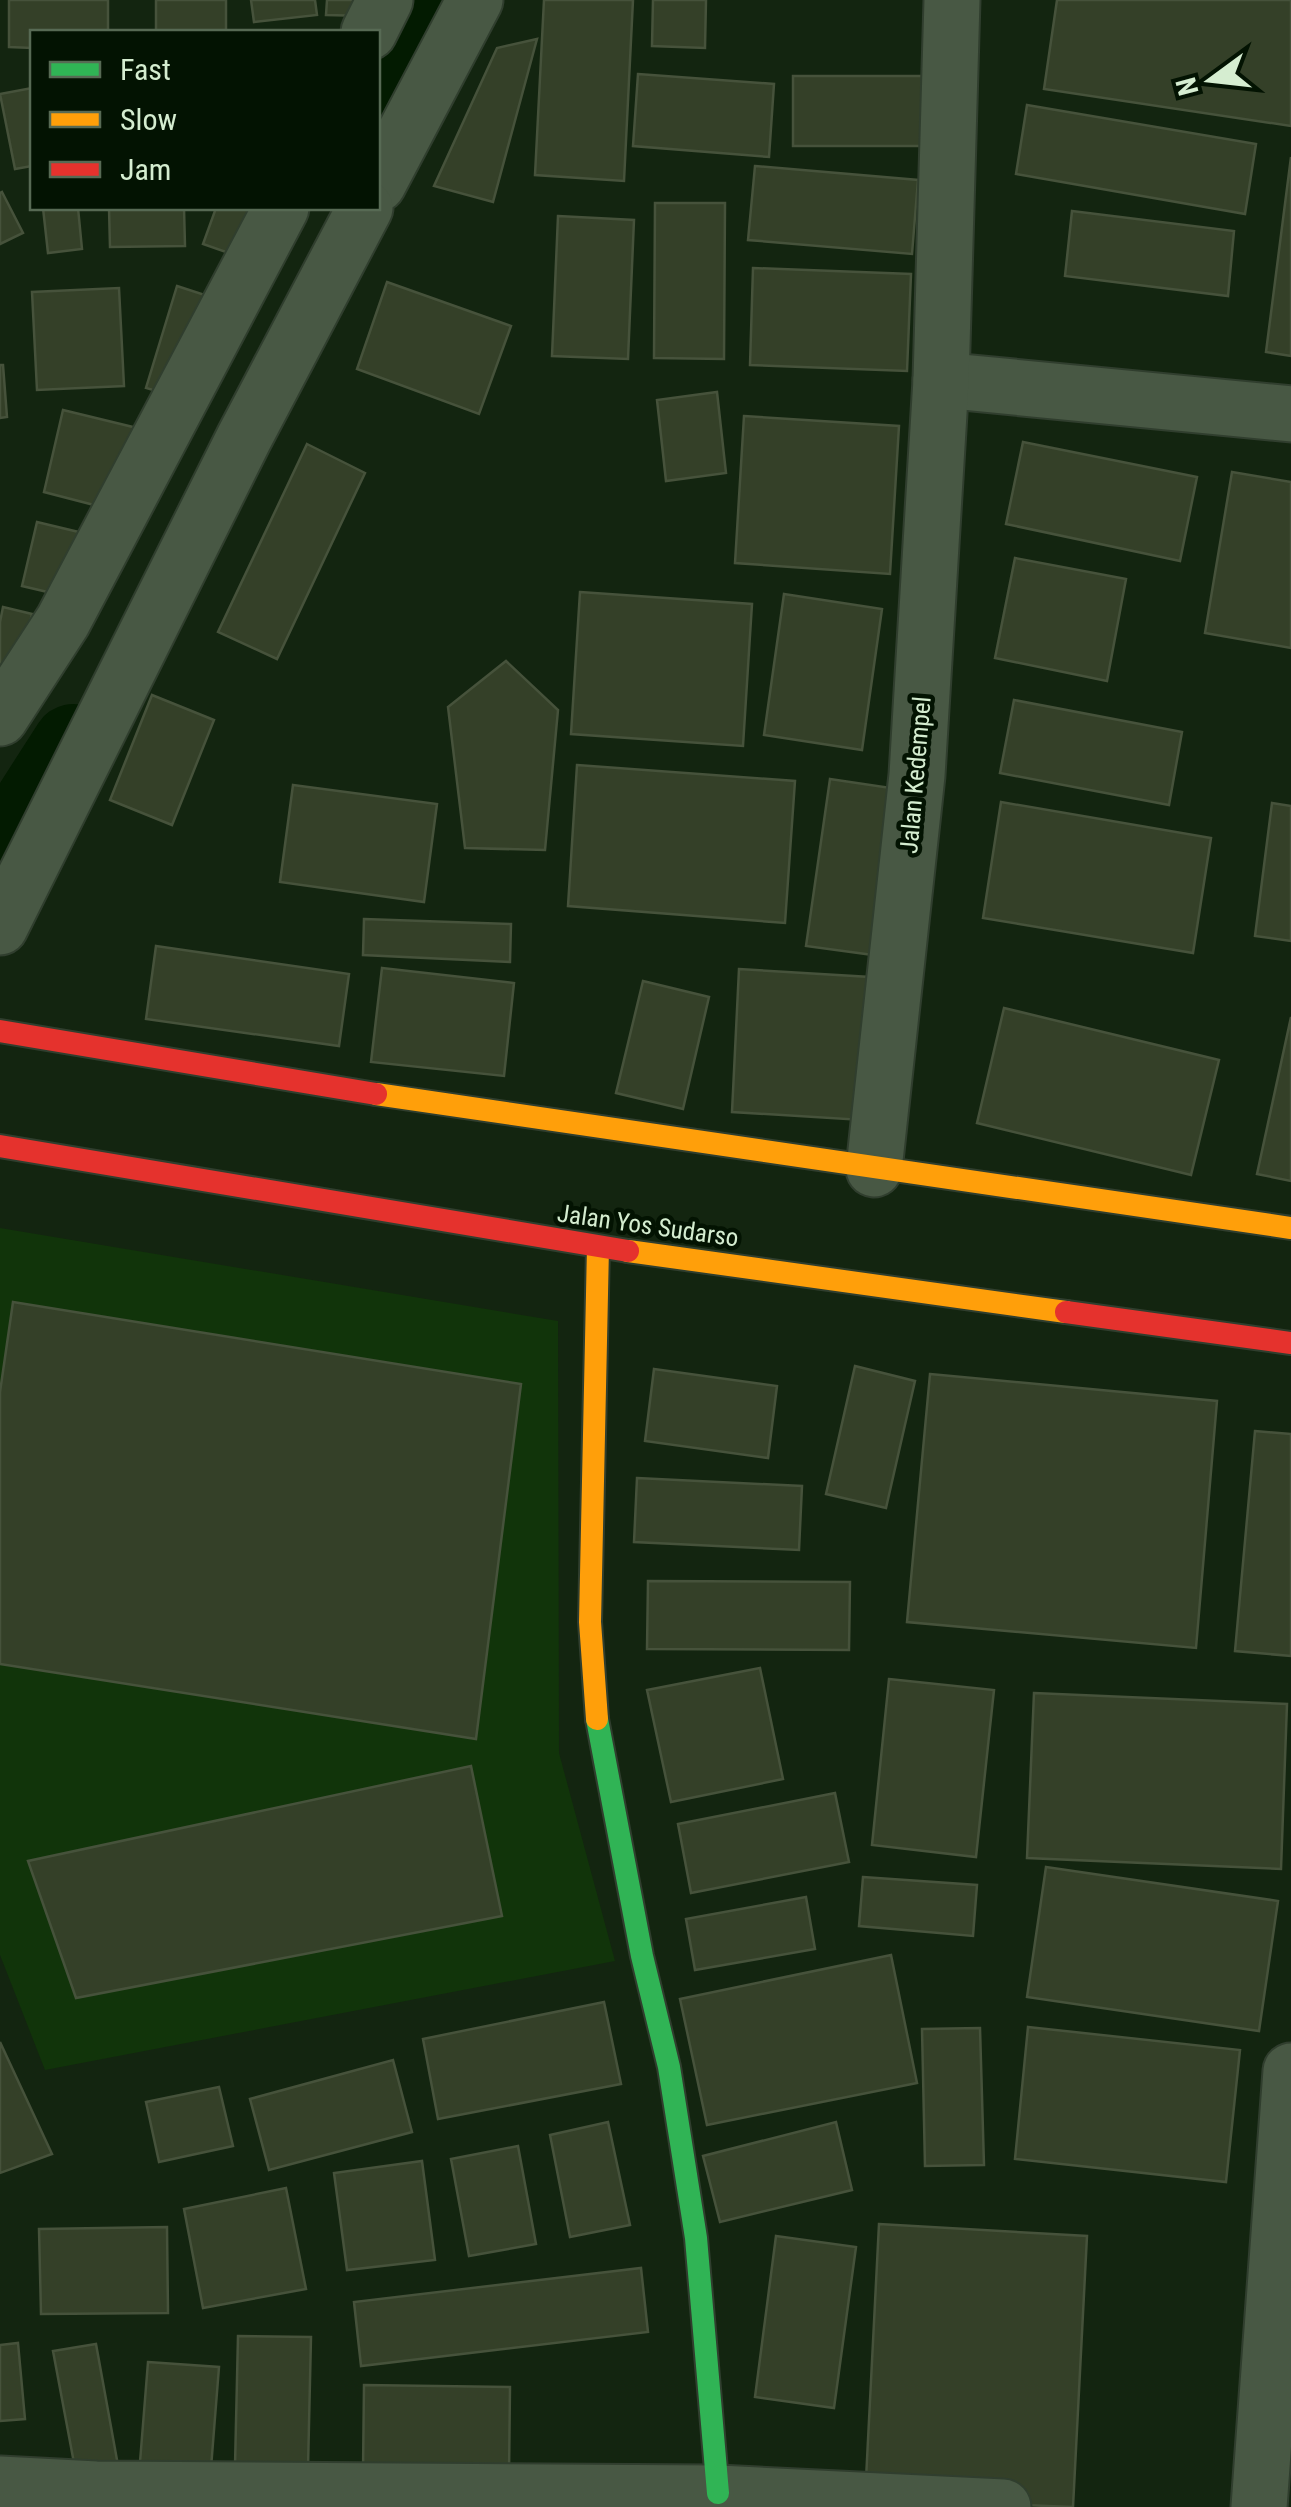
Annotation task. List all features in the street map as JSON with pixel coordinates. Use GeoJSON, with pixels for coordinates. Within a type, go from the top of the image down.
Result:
{"type":"FeatureCollection","features":[{"type":"Feature","properties":{"kind":"main road"},"geometry":{"type":"LineString","coordinates":[[0,1032],[394,1098],[1291,1228]]}},
{"type":"Feature","properties":{"kind":"main road","name":"Jalan Yos Sudarso"},"geometry":{"type":"LineString","coordinates":[[0,1146],[598,1247],[1291,1343]]}},
{"type":"Feature","properties":{"kind":"main road"},"geometry":{"type":"LineString","coordinates":[[598,1247],[590,1622],[598,1733],[642,1956],[669,2067],[696,2238],[689,2497]]}},
{"type":"Feature","properties":{"kind":"street"},"geometry":{"type":"LineString","coordinates":[[370,30],[385,0]]}},
{"type":"Feature","properties":{"kind":"street"},"geometry":{"type":"LineString","coordinates":[[380,180],[475,0]]}},
{"type":"Feature","properties":{"kind":"street","name":"Jalan Kedempel"},"geometry":{"type":"LineString","coordinates":[[874,1169],[917,775],[941,380],[952,0]]}},
{"type":"Feature","properties":{"kind":"street"},"geometry":{"type":"LineString","coordinates":[[0,718],[64,621],[280,210]]}},
{"type":"Feature","properties":{"kind":"street"},"geometry":{"type":"LineString","coordinates":[[0,927],[244,438],[364,210]]}},
{"type":"Feature","properties":{"kind":"street"},"geometry":{"type":"LineString","coordinates":[[941,380],[1291,414]]}},
{"type":"Feature","properties":{"kind":"street"},"geometry":{"type":"LineString","coordinates":[[1259,2507],[1291,2072]]}},
{"type":"Feature","properties":{"kind":"street"},"geometry":{"type":"LineString","coordinates":[[0,2484],[92,2498],[689,2497],[1002,2507]]}},
{"type":"Feature","properties":{"kind":"shaded area"},"geometry":{"type":"Polygon","coordinates":[[[0,1228],[558,1321],[559,1753],[615,1961],[45,2070],[0,1955],[0,1228]]]}},
{"type":"Feature","properties":{"kind":"building"},"geometry":{"type":"Polygon","coordinates":[[[9,0],[108,0],[108,30],[30,30],[30,48],[9,47],[9,0]]]}},
{"type":"Feature","properties":{"kind":"building"},"geometry":{"type":"Polygon","coordinates":[[[156,0],[226,0],[226,30],[156,30],[156,0]]]}},
{"type":"Feature","properties":{"kind":"building"},"geometry":{"type":"Polygon","coordinates":[[[251,0],[315,0],[317,15],[254,22],[251,0]]]}},
{"type":"Feature","properties":{"kind":"building"},"geometry":{"type":"Polygon","coordinates":[[[327,0],[367,0],[367,16],[326,15],[327,0]]]}},
{"type":"Feature","properties":{"kind":"building"},"geometry":{"type":"Polygon","coordinates":[[[544,0],[633,0],[624,181],[535,175],[544,0]]]}},
{"type":"Feature","properties":{"kind":"building"},"geometry":{"type":"Polygon","coordinates":[[[653,0],[706,0],[705,48],[652,46],[653,0]]]}},
{"type":"Feature","properties":{"kind":"building"},"geometry":{"type":"Polygon","coordinates":[[[1057,0],[1291,0],[1291,126],[1044,89],[1057,0]]]}},
{"type":"Feature","properties":{"kind":"building"},"geometry":{"type":"Polygon","coordinates":[[[537,39],[493,202],[434,186],[497,48],[537,39]]]}},
{"type":"Feature","properties":{"kind":"building"},"geometry":{"type":"Polygon","coordinates":[[[638,74],[774,84],[769,157],[633,146],[638,74]]]}},
{"type":"Feature","properties":{"kind":"building"},"geometry":{"type":"Polygon","coordinates":[[[793,76],[928,76],[928,146],[793,146],[793,76]]]}},
{"type":"Feature","properties":{"kind":"building"},"geometry":{"type":"Polygon","coordinates":[[[30,88],[30,166],[15,169],[0,94],[30,88]]]}},
{"type":"Feature","properties":{"kind":"building"},"geometry":{"type":"Polygon","coordinates":[[[1027,105],[1256,144],[1245,214],[1016,174],[1027,105]]]}},
{"type":"Feature","properties":{"kind":"building"},"geometry":{"type":"Polygon","coordinates":[[[1291,157],[1291,356],[1266,352],[1291,157]]]}},
{"type":"Feature","properties":{"kind":"building"},"geometry":{"type":"Polygon","coordinates":[[[755,166],[918,180],[912,254],[748,240],[755,166]]]}},
{"type":"Feature","properties":{"kind":"building"},"geometry":{"type":"Polygon","coordinates":[[[0,193],[23,233],[0,244],[0,193]]]}},
{"type":"Feature","properties":{"kind":"building"},"geometry":{"type":"Polygon","coordinates":[[[655,203],[725,203],[724,359],[654,358],[655,203]]]}},
{"type":"Feature","properties":{"kind":"building"},"geometry":{"type":"Polygon","coordinates":[[[43,210],[78,210],[82,249],[48,253],[43,210]]]}},
{"type":"Feature","properties":{"kind":"building"},"geometry":{"type":"Polygon","coordinates":[[[109,210],[184,210],[185,246],[110,247],[109,210]]]}},
{"type":"Feature","properties":{"kind":"building"},"geometry":{"type":"Polygon","coordinates":[[[215,210],[264,210],[246,259],[203,244],[215,210]]]}},
{"type":"Feature","properties":{"kind":"building"},"geometry":{"type":"Polygon","coordinates":[[[1072,211],[1234,231],[1228,296],[1065,276],[1072,211]]]}},
{"type":"Feature","properties":{"kind":"building"},"geometry":{"type":"Polygon","coordinates":[[[558,216],[634,220],[628,359],[552,356],[558,216]]]}},
{"type":"Feature","properties":{"kind":"building"},"geometry":{"type":"Polygon","coordinates":[[[753,268],[911,274],[907,371],[750,365],[753,268]]]}},
{"type":"Feature","properties":{"kind":"building"},"geometry":{"type":"Polygon","coordinates":[[[387,282],[511,326],[479,414],[357,369],[387,282]]]}},
{"type":"Feature","properties":{"kind":"building"},"geometry":{"type":"Polygon","coordinates":[[[177,286],[208,296],[177,397],[146,388],[177,286]]]}},
{"type":"Feature","properties":{"kind":"building"},"geometry":{"type":"Polygon","coordinates":[[[119,288],[124,386],[37,390],[32,292],[119,288]]]}},
{"type":"Feature","properties":{"kind":"building"},"geometry":{"type":"Polygon","coordinates":[[[0,365],[7,417],[0,418],[0,365]]]}},
{"type":"Feature","properties":{"kind":"building"},"geometry":{"type":"Polygon","coordinates":[[[717,392],[726,473],[666,481],[657,400],[717,392]]]}},
{"type":"Feature","properties":{"kind":"building"},"geometry":{"type":"Polygon","coordinates":[[[63,410],[137,428],[117,511],[44,492],[63,410]]]}},
{"type":"Feature","properties":{"kind":"building"},"geometry":{"type":"Polygon","coordinates":[[[744,416],[899,426],[890,574],[735,563],[744,416]]]}},
{"type":"Feature","properties":{"kind":"building"},"geometry":{"type":"Polygon","coordinates":[[[1023,442],[1197,477],[1180,561],[1006,524],[1023,442]]]}},
{"type":"Feature","properties":{"kind":"building"},"geometry":{"type":"Polygon","coordinates":[[[307,444],[365,473],[277,659],[218,632],[307,444]]]}},
{"type":"Feature","properties":{"kind":"building"},"geometry":{"type":"Polygon","coordinates":[[[1232,472],[1291,482],[1291,648],[1205,633],[1232,472]]]}},
{"type":"Feature","properties":{"kind":"building"},"geometry":{"type":"Polygon","coordinates":[[[37,522],[87,534],[73,598],[22,586],[37,522]]]}},
{"type":"Feature","properties":{"kind":"building"},"geometry":{"type":"Polygon","coordinates":[[[1015,558],[1126,579],[1107,681],[995,658],[1015,558]]]}},
{"type":"Feature","properties":{"kind":"building"},"geometry":{"type":"Polygon","coordinates":[[[580,592],[752,604],[743,746],[571,734],[580,592]]]}},
{"type":"Feature","properties":{"kind":"building"},"geometry":{"type":"Polygon","coordinates":[[[784,594],[882,609],[862,750],[764,735],[784,594]]]}},
{"type":"Feature","properties":{"kind":"building"},"geometry":{"type":"Polygon","coordinates":[[[3,607],[32,614],[15,687],[0,684],[3,607]]]}},
{"type":"Feature","properties":{"kind":"building"},"geometry":{"type":"Polygon","coordinates":[[[506,661],[558,710],[545,850],[465,848],[448,707],[506,661]]]}},
{"type":"Feature","properties":{"kind":"building"},"geometry":{"type":"Polygon","coordinates":[[[152,695],[214,720],[172,825],[110,800],[152,695]]]}},
{"type":"Feature","properties":{"kind":"building"},"geometry":{"type":"Polygon","coordinates":[[[1014,700],[1182,732],[1169,805],[1000,773],[1014,700]]]}},
{"type":"Feature","properties":{"kind":"building"},"geometry":{"type":"Polygon","coordinates":[[[577,765],[795,781],[785,923],[568,906],[577,765]]]}},
{"type":"Feature","properties":{"kind":"building"},"geometry":{"type":"Polygon","coordinates":[[[830,779],[911,791],[888,957],[806,946],[830,779]]]}},
{"type":"Feature","properties":{"kind":"building"},"geometry":{"type":"Polygon","coordinates":[[[293,785],[437,804],[424,902],[280,882],[293,785]]]}},
{"type":"Feature","properties":{"kind":"building"},"geometry":{"type":"Polygon","coordinates":[[[1001,802],[1211,838],[1193,953],[983,918],[1001,802]]]}},
{"type":"Feature","properties":{"kind":"building"},"geometry":{"type":"Polygon","coordinates":[[[1272,803],[1291,806],[1291,941],[1255,936],[1272,803]]]}},
{"type":"Feature","properties":{"kind":"building"},"geometry":{"type":"Polygon","coordinates":[[[364,919],[511,924],[510,962],[363,955],[364,919]]]}},
{"type":"Feature","properties":{"kind":"building"},"geometry":{"type":"Polygon","coordinates":[[[156,946],[349,974],[339,1046],[146,1019],[156,946]]]}},
{"type":"Feature","properties":{"kind":"building"},"geometry":{"type":"Polygon","coordinates":[[[382,968],[514,983],[504,1076],[371,1062],[382,968]]]}},
{"type":"Feature","properties":{"kind":"building"},"geometry":{"type":"Polygon","coordinates":[[[739,969],[870,977],[862,1120],[732,1112],[739,969]]]}},
{"type":"Feature","properties":{"kind":"building"},"geometry":{"type":"Polygon","coordinates":[[[643,981],[709,997],[683,1109],[616,1093],[643,981]]]}},
{"type":"Feature","properties":{"kind":"building"},"geometry":{"type":"Polygon","coordinates":[[[1004,1008],[1219,1060],[1191,1175],[977,1123],[1004,1008]]]}},
{"type":"Feature","properties":{"kind":"building"},"geometry":{"type":"Polygon","coordinates":[[[1291,1017],[1291,1181],[1257,1174],[1291,1017]]]}},
{"type":"Feature","properties":{"kind":"building"},"geometry":{"type":"Polygon","coordinates":[[[13,1302],[521,1384],[476,1739],[0,1664],[0,1392],[13,1302]]]}},
{"type":"Feature","properties":{"kind":"building"},"geometry":{"type":"Polygon","coordinates":[[[855,1366],[915,1381],[886,1508],[826,1494],[855,1366]]]}},
{"type":"Feature","properties":{"kind":"building"},"geometry":{"type":"Polygon","coordinates":[[[654,1369],[777,1386],[768,1458],[645,1441],[654,1369]]]}},
{"type":"Feature","properties":{"kind":"building"},"geometry":{"type":"Polygon","coordinates":[[[930,1374],[1217,1401],[1196,1648],[907,1622],[930,1374]]]}},
{"type":"Feature","properties":{"kind":"building"},"geometry":{"type":"Polygon","coordinates":[[[1255,1431],[1291,1434],[1291,1656],[1235,1651],[1255,1431]]]}},
{"type":"Feature","properties":{"kind":"building"},"geometry":{"type":"Polygon","coordinates":[[[637,1478],[802,1486],[799,1550],[634,1542],[637,1478]]]}},
{"type":"Feature","properties":{"kind":"building"},"geometry":{"type":"Polygon","coordinates":[[[648,1581],[850,1582],[849,1650],[647,1649],[648,1581]]]}},
{"type":"Feature","properties":{"kind":"building"},"geometry":{"type":"Polygon","coordinates":[[[760,1668],[783,1779],[671,1802],[647,1690],[760,1668]]]}},
{"type":"Feature","properties":{"kind":"building"},"geometry":{"type":"Polygon","coordinates":[[[889,1679],[994,1690],[976,1857],[872,1845],[889,1679]]]}},
{"type":"Feature","properties":{"kind":"building"},"geometry":{"type":"Polygon","coordinates":[[[1034,1693],[1287,1704],[1281,1869],[1027,1858],[1034,1693]]]}},
{"type":"Feature","properties":{"kind":"building"},"geometry":{"type":"Polygon","coordinates":[[[471,1766],[502,1916],[76,1998],[28,1861],[471,1766]]]}},
{"type":"Feature","properties":{"kind":"building"},"geometry":{"type":"Polygon","coordinates":[[[835,1793],[849,1862],[691,1893],[678,1824],[835,1793]]]}},
{"type":"Feature","properties":{"kind":"building"},"geometry":{"type":"Polygon","coordinates":[[[1046,1867],[1278,1901],[1259,2031],[1027,1997],[1046,1867]]]}},
{"type":"Feature","properties":{"kind":"building"},"geometry":{"type":"Polygon","coordinates":[[[863,1877],[977,1885],[973,1936],[859,1926],[863,1877]]]}},
{"type":"Feature","properties":{"kind":"building"},"geometry":{"type":"Polygon","coordinates":[[[806,1897],[815,1949],[695,1970],[686,1919],[806,1897]]]}},
{"type":"Feature","properties":{"kind":"building"},"geometry":{"type":"Polygon","coordinates":[[[891,1955],[917,2083],[707,2125],[680,1999],[891,1955]]]}},
{"type":"Feature","properties":{"kind":"building"},"geometry":{"type":"Polygon","coordinates":[[[604,2002],[621,2084],[438,2119],[423,2039],[604,2002]]]}},
{"type":"Feature","properties":{"kind":"building"},"geometry":{"type":"Polygon","coordinates":[[[1028,2027],[1240,2050],[1226,2182],[1015,2159],[1028,2027]]]}},
{"type":"Feature","properties":{"kind":"building"},"geometry":{"type":"Polygon","coordinates":[[[980,2028],[984,2165],[925,2166],[922,2029],[980,2028]]]}},
{"type":"Feature","properties":{"kind":"building"},"geometry":{"type":"Polygon","coordinates":[[[0,2042],[52,2154],[0,2173],[0,2042]]]}},
{"type":"Feature","properties":{"kind":"building"},"geometry":{"type":"Polygon","coordinates":[[[393,2060],[412,2132],[269,2170],[250,2099],[393,2060]]]}},
{"type":"Feature","properties":{"kind":"building"},"geometry":{"type":"Polygon","coordinates":[[[219,2087],[233,2146],[159,2162],[146,2102],[219,2087]]]}},
{"type":"Feature","properties":{"kind":"building"},"geometry":{"type":"Polygon","coordinates":[[[608,2122],[630,2225],[570,2237],[550,2135],[608,2122]]]}},
{"type":"Feature","properties":{"kind":"building"},"geometry":{"type":"Polygon","coordinates":[[[836,2122],[852,2190],[720,2222],[703,2156],[836,2122]]]}},
{"type":"Feature","properties":{"kind":"building"},"geometry":{"type":"Polygon","coordinates":[[[518,2146],[536,2244],[469,2256],[451,2159],[518,2146]]]}},
{"type":"Feature","properties":{"kind":"building"},"geometry":{"type":"Polygon","coordinates":[[[422,2161],[435,2260],[347,2270],[334,2173],[422,2161]]]}},
{"type":"Feature","properties":{"kind":"building"},"geometry":{"type":"Polygon","coordinates":[[[286,2188],[306,2289],[203,2308],[184,2209],[286,2188]]]}},
{"type":"Feature","properties":{"kind":"building"},"geometry":{"type":"Polygon","coordinates":[[[879,2224],[1087,2236],[1073,2507],[865,2499],[879,2224]]]}},
{"type":"Feature","properties":{"kind":"building"},"geometry":{"type":"Polygon","coordinates":[[[167,2227],[168,2313],[41,2314],[39,2229],[167,2227]]]}},
{"type":"Feature","properties":{"kind":"building"},"geometry":{"type":"Polygon","coordinates":[[[776,2236],[856,2247],[834,2408],[755,2397],[776,2236]]]}},
{"type":"Feature","properties":{"kind":"building"},"geometry":{"type":"Polygon","coordinates":[[[641,2268],[648,2332],[361,2366],[354,2302],[641,2268]]]}},
{"type":"Feature","properties":{"kind":"building"},"geometry":{"type":"Polygon","coordinates":[[[238,2336],[311,2337],[308,2468],[235,2466],[238,2336]]]}},
{"type":"Feature","properties":{"kind":"building"},"geometry":{"type":"Polygon","coordinates":[[[18,2343],[25,2419],[0,2421],[0,2345],[18,2343]]]}},
{"type":"Feature","properties":{"kind":"building"},"geometry":{"type":"Polygon","coordinates":[[[96,2344],[119,2471],[77,2479],[53,2351],[96,2344]]]}},
{"type":"Feature","properties":{"kind":"building"},"geometry":{"type":"Polygon","coordinates":[[[148,2362],[219,2367],[211,2468],[140,2462],[148,2362]]]}},
{"type":"Feature","properties":{"kind":"building"},"geometry":{"type":"Polygon","coordinates":[[[364,2385],[510,2387],[509,2475],[363,2472],[364,2385]]]}},
{"type":"Feature","properties":{"kind":"waterway"},"geometry":{"type":"LineString","coordinates":[[380,124],[437,0]]}},
{"type":"Feature","properties":{"kind":"waterway"},"geometry":{"type":"LineString","coordinates":[[0,859],[73,745]]}},
{"type":"Feature","properties":{"kind":"traffic: fast"},"geometry":{"type":"LineString","coordinates":[[597,1719],[642,1956],[669,2067],[696,2238],[718,2493]]}},
{"type":"Feature","properties":{"kind":"traffic: slow"},"geometry":{"type":"LineString","coordinates":[[376,1094],[1291,1228]]}},
{"type":"Feature","properties":{"kind":"traffic: slow"},"geometry":{"type":"LineString","coordinates":[[597,1719],[590,1622],[598,1247]]}},
{"type":"Feature","properties":{"kind":"traffic: slow"},"geometry":{"type":"LineString","coordinates":[[628,1251],[1066,1312]]}},
{"type":"Feature","properties":{"kind":"traffic: jam"},"geometry":{"type":"LineString","coordinates":[[0,1031],[376,1094]]}},
{"type":"Feature","properties":{"kind":"traffic: jam"},"geometry":{"type":"LineString","coordinates":[[0,1146],[628,1251]]}},
{"type":"Feature","properties":{"kind":"traffic: jam"},"geometry":{"type":"LineString","coordinates":[[1066,1312],[1291,1343]]}}]}
